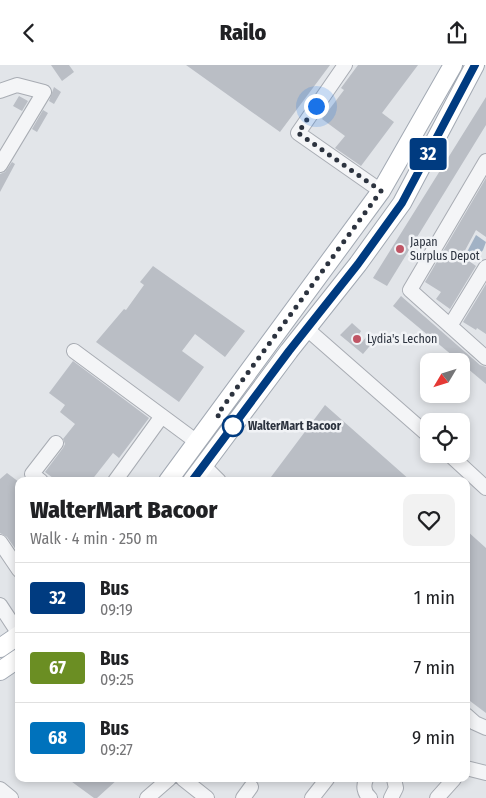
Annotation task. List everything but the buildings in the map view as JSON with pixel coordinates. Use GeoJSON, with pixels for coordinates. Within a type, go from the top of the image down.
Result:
{"type":"FeatureCollection","features":[{"type":"Feature","properties":{"kind":"main road"},"geometry":{"type":"LineString","coordinates":[[171,477],[381,191],[453,65]]}},
{"type":"Feature","properties":{"kind":"main road"},"geometry":{"type":"LineString","coordinates":[[195,477],[358,264],[402,203],[475,65]]}},
{"type":"Feature","properties":{"kind":"main road"},"geometry":{"type":"LineString","coordinates":[[0,648],[15,637]]}},
{"type":"Feature","properties":{"kind":"main road"},"geometry":{"type":"LineString","coordinates":[[0,671],[15,661]]}},
{"type":"Feature","properties":{"kind":"street"},"geometry":{"type":"LineString","coordinates":[[345,65],[298,133],[381,191]]}},
{"type":"Feature","properties":{"kind":"street"},"geometry":{"type":"LineString","coordinates":[[0,91],[17,85],[44,92],[0,165]]}},
{"type":"Feature","properties":{"kind":"street"},"geometry":{"type":"LineString","coordinates":[[486,161],[410,290],[486,358]]}},
{"type":"Feature","properties":{"kind":"street"},"geometry":{"type":"LineString","coordinates":[[450,327],[486,267]]}},
{"type":"Feature","properties":{"kind":"street"},"geometry":{"type":"LineString","coordinates":[[307,329],[420,428]]}},
{"type":"Feature","properties":{"kind":"street"},"geometry":{"type":"LineString","coordinates":[[74,351],[197,442]]}},
{"type":"Feature","properties":{"kind":"street"},"geometry":{"type":"LineString","coordinates":[[118,477],[162,416]]}},
{"type":"Feature","properties":{"kind":"street"},"geometry":{"type":"LineString","coordinates":[[36,477],[32,474],[56,443]]}},
{"type":"Feature","properties":{"kind":"street"},"geometry":{"type":"LineString","coordinates":[[458,463],[486,488]]}},
{"type":"Feature","properties":{"kind":"street"},"geometry":{"type":"LineString","coordinates":[[204,466],[216,477]]}},
{"type":"Feature","properties":{"kind":"street"},"geometry":{"type":"LineString","coordinates":[[0,542],[15,564]]}},
{"type":"Feature","properties":{"kind":"street"},"geometry":{"type":"LineString","coordinates":[[0,605],[15,628]]}},
{"type":"Feature","properties":{"kind":"street"},"geometry":{"type":"LineString","coordinates":[[470,719],[486,728]]}},
{"type":"Feature","properties":{"kind":"street"},"geometry":{"type":"LineString","coordinates":[[470,769],[486,773]]}},
{"type":"Feature","properties":{"kind":"street"},"geometry":{"type":"LineString","coordinates":[[147,798],[166,782]]}},
{"type":"Feature","properties":{"kind":"street"},"geometry":{"type":"LineString","coordinates":[[187,782],[207,798]]}},
{"type":"Feature","properties":{"kind":"street"},"geometry":{"type":"LineString","coordinates":[[312,798],[325,782]]}},
{"type":"Feature","properties":{"kind":"street"},"geometry":{"type":"LineString","coordinates":[[365,782],[364,787],[368,797]]}},
{"type":"Feature","properties":{"kind":"street"},"geometry":{"type":"LineString","coordinates":[[437,798],[451,782]]}},
{"type":"Feature","properties":{"kind":"street"},"geometry":{"type":"LineString","coordinates":[[0,789],[11,798]]}},
{"type":"Feature","properties":{"kind":"water"},"geometry":{"type":"Polygon","coordinates":[[[476,235],[486,242],[476,259],[471,259],[467,252],[476,235]]]}},
{"type":"Feature","properties":{"kind":"bus line","name":"32"},"geometry":{"type":"LineString","coordinates":[[195,477],[289,351],[358,264],[402,203],[475,65]]}},
{"type":"Feature","properties":{"kind":"place","name":"Japan Surplus Depot"},"geometry":{"type":"Point","coordinates":[400,249]}},
{"type":"Feature","properties":{"kind":"place","name":"Lydia's Lechon"},"geometry":{"type":"Point","coordinates":[357,339]}},
{"type":"Feature","properties":{"kind":"place","name":"WalterMart Bacoor"},"geometry":{"type":"Point","coordinates":[233,426]}},
{"type":"Feature","properties":{"kind":"route"},"geometry":{"type":"LineString","coordinates":[[233,426],[217,415],[381,191],[298,133],[316,106]]}}]}
